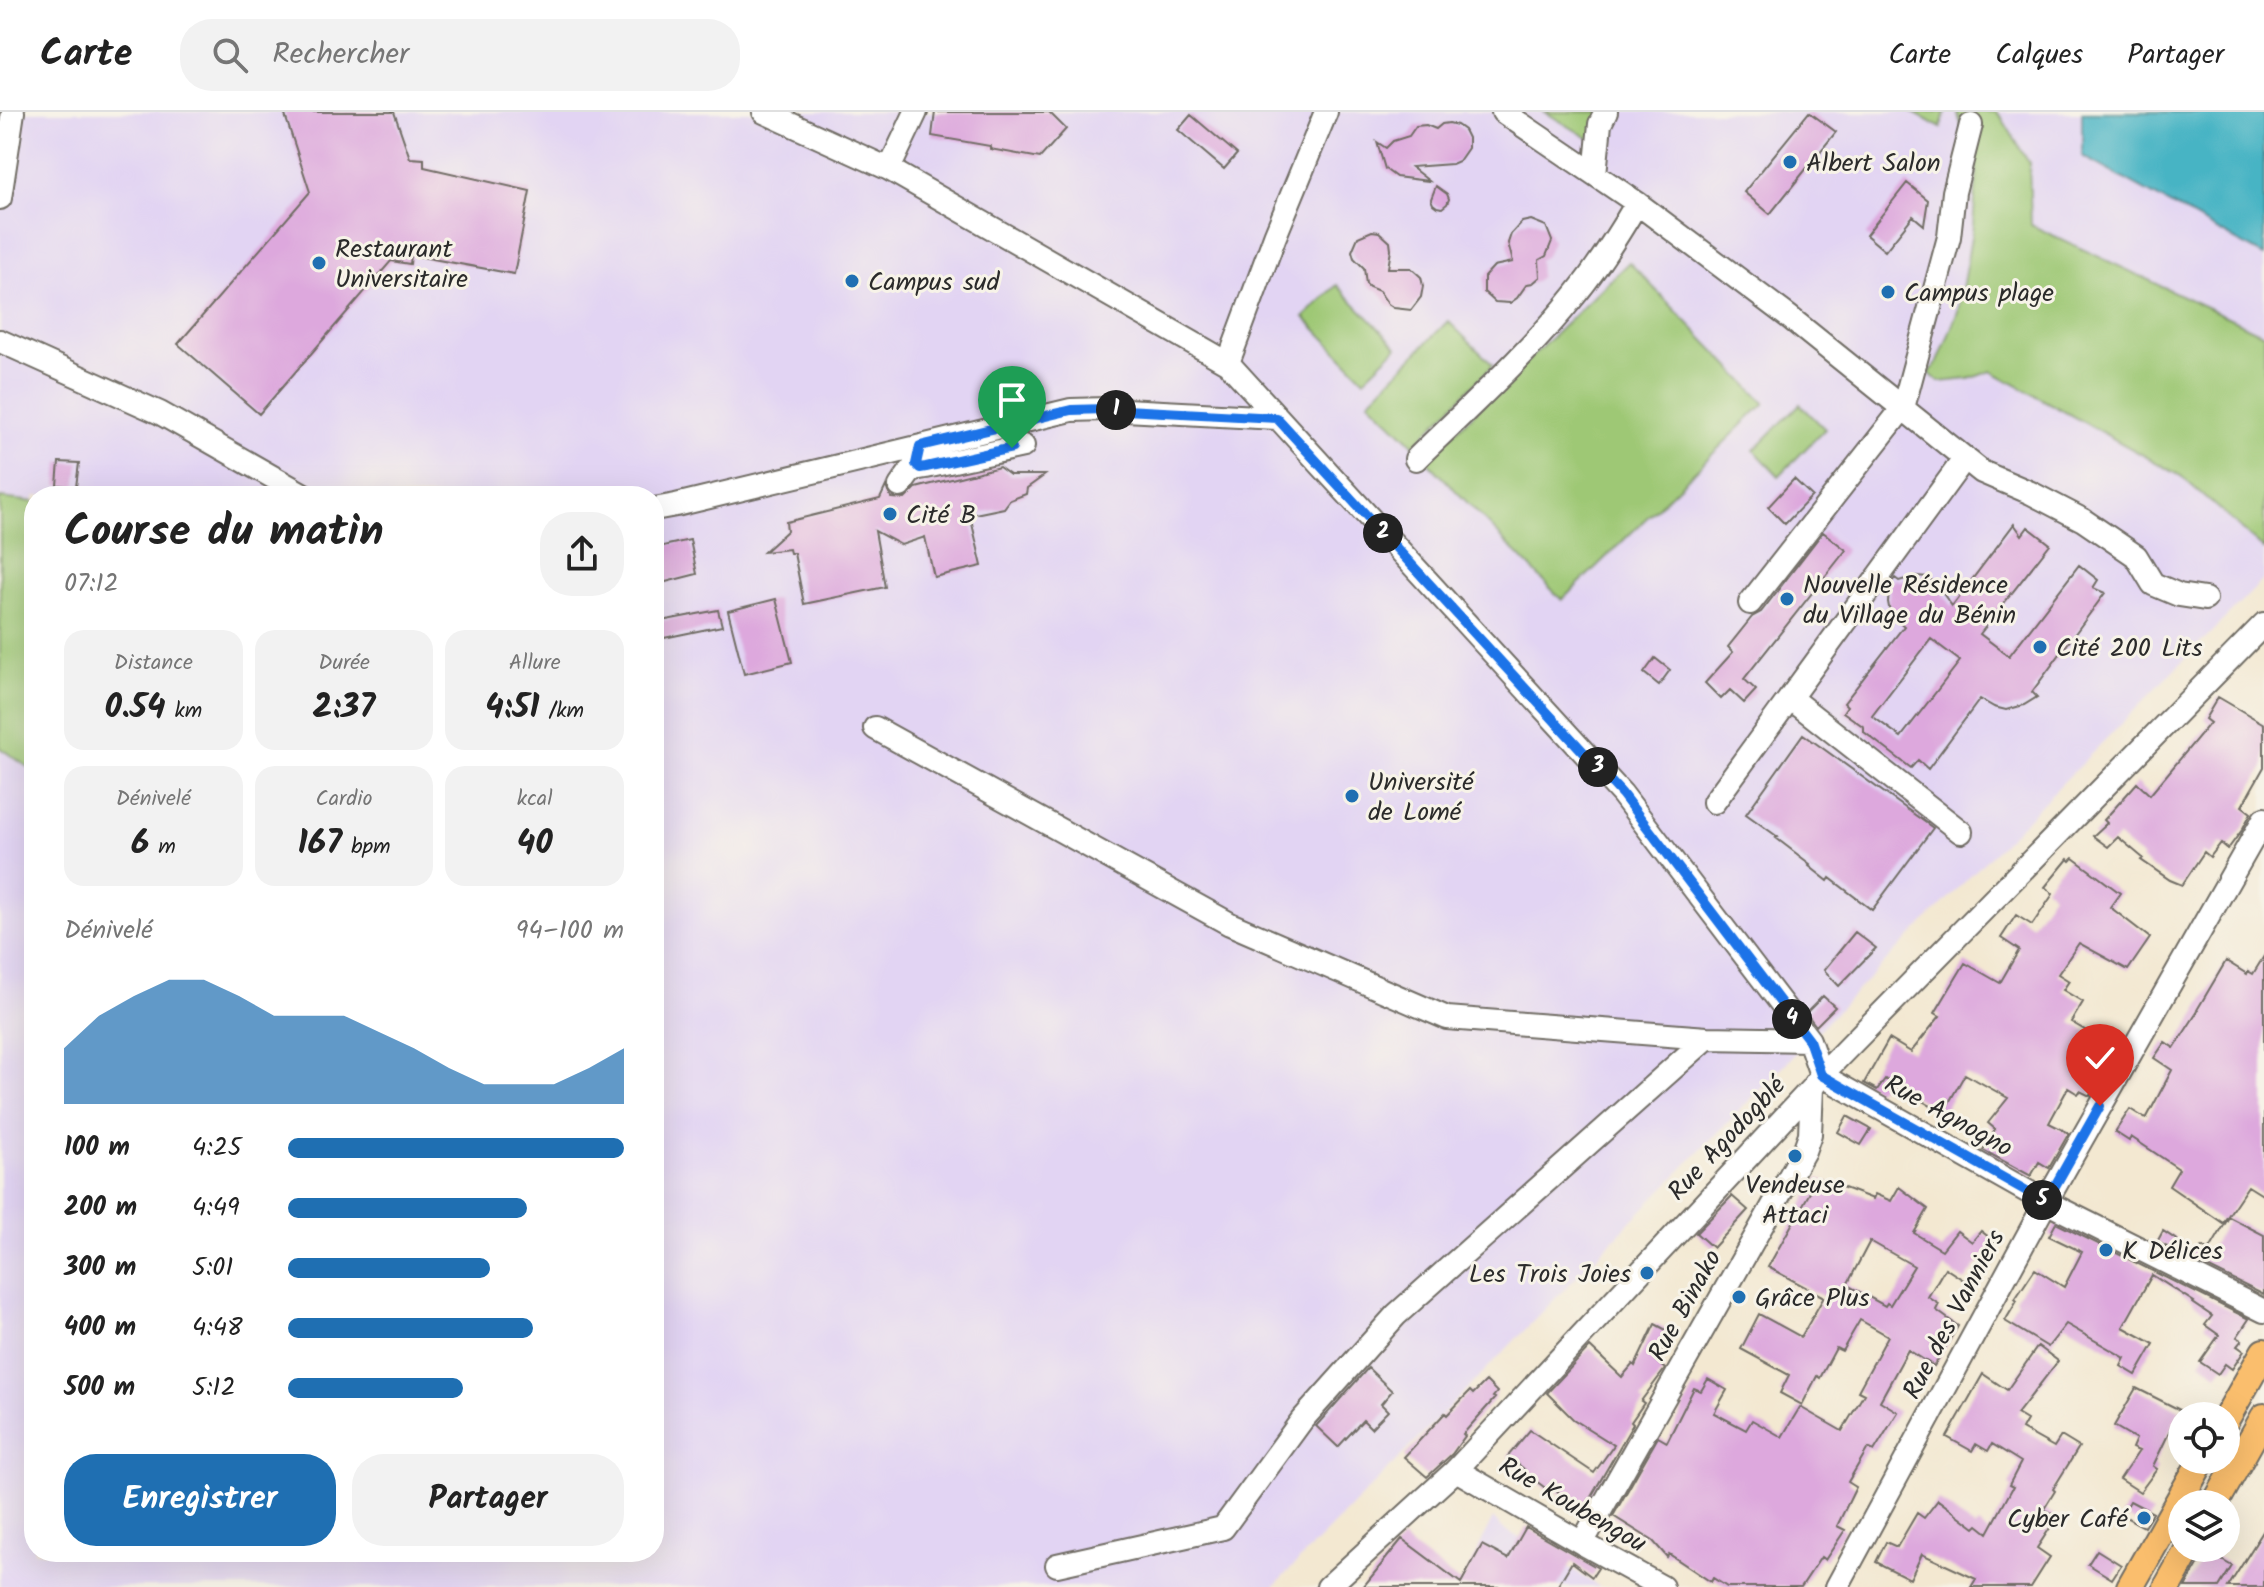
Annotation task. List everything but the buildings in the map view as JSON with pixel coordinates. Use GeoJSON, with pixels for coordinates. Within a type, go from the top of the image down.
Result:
{"type":"FeatureCollection","features":[{"type":"Feature","properties":{"kind":"main road"},"geometry":{"type":"LineString","coordinates":[[2236,1402],[2264,1352]]}},
{"type":"Feature","properties":{"kind":"main road"},"geometry":{"type":"LineString","coordinates":[[2223,1490],[2264,1417]]}},
{"type":"Feature","properties":{"kind":"main road"},"geometry":{"type":"LineString","coordinates":[[2130,1587],[2194,1474]]}},
{"type":"Feature","properties":{"kind":"main road"},"geometry":{"type":"LineString","coordinates":[[2167,1587],[2181,1562]]}},
{"type":"Feature","properties":{"kind":"street"},"geometry":{"type":"LineString","coordinates":[[0,198],[13,112]]}},
{"type":"Feature","properties":{"kind":"street"},"geometry":{"type":"LineString","coordinates":[[764,112],[889,169],[1228,363],[1622,794],[1809,1040],[1816,1082]]}},
{"type":"Feature","properties":{"kind":"street"},"geometry":{"type":"LineString","coordinates":[[889,169],[916,112]]}},
{"type":"Feature","properties":{"kind":"street"},"geometry":{"type":"LineString","coordinates":[[1228,363],[1275,236],[1326,112]]}},
{"type":"Feature","properties":{"kind":"street"},"geometry":{"type":"LineString","coordinates":[[1503,112],[1637,203],[1789,317],[1982,472],[2083,520],[2136,556],[2153,584],[2179,595],[2205,599]]}},
{"type":"Feature","properties":{"kind":"street"},"geometry":{"type":"LineString","coordinates":[[1595,174],[1600,124],[1606,112]]}},
{"type":"Feature","properties":{"kind":"street"},"geometry":{"type":"LineString","coordinates":[[1750,603],[1903,408],[1949,237],[1954,192],[1971,125]]}},
{"type":"Feature","properties":{"kind":"street"},"geometry":{"type":"LineString","coordinates":[[1416,459],[1509,368],[1575,296],[1612,245],[1637,203]]}},
{"type":"Feature","properties":{"kind":"street"},"geometry":{"type":"LineString","coordinates":[[0,341],[160,413],[288,486]]}},
{"type":"Feature","properties":{"kind":"street"},"geometry":{"type":"LineString","coordinates":[[664,507],[918,455],[1071,410],[1277,418]]}},
{"type":"Feature","properties":{"kind":"street"},"geometry":{"type":"LineString","coordinates":[[918,455],[920,468],[1023,446]]}},
{"type":"Feature","properties":{"kind":"street"},"geometry":{"type":"LineString","coordinates":[[900,486],[918,455]]}},
{"type":"Feature","properties":{"kind":"street"},"geometry":{"type":"LineString","coordinates":[[1714,802],[1965,458]]}},
{"type":"Feature","properties":{"kind":"street","name":"Rue Agodogblé"},"geometry":{"type":"LineString","coordinates":[[1328,1587],[1456,1470],[1816,1082],[2263,626]]}},
{"type":"Feature","properties":{"kind":"street"},"geometry":{"type":"LineString","coordinates":[[1790,698],[1961,832]]}},
{"type":"Feature","properties":{"kind":"street"},"geometry":{"type":"LineString","coordinates":[[875,728],[1230,924],[1447,1018],[1707,1038],[1809,1040]]}},
{"type":"Feature","properties":{"kind":"street","name":"Rue des Vanniers"},"geometry":{"type":"LineString","coordinates":[[1837,1587],[2046,1202],[2264,819]]}},
{"type":"Feature","properties":{"kind":"street"},"geometry":{"type":"LineString","coordinates":[[1057,1565],[1223,1528],[1302,1420],[1396,1315],[1707,1038]]}},
{"type":"Feature","properties":{"kind":"street","name":"Rue Agnogno"},"geometry":{"type":"LineString","coordinates":[[1816,1082],[2264,1311]]}},
{"type":"Feature","properties":{"kind":"street","name":"Rue Binako"},"geometry":{"type":"LineString","coordinates":[[1582,1543],[1804,1151],[1810,1134],[1816,1082]]}},
{"type":"Feature","properties":{"kind":"street","name":"Rue Koubengou"},"geometry":{"type":"LineString","coordinates":[[1456,1470],[1660,1586]]}},
{"type":"Feature","properties":{"kind":"shaded area","name":"Université de Lomé"},"geometry":{"type":"Polygon","coordinates":[[[0,112],[2264,112],[2264,579],[1273,1587],[0,1587],[0,112]]]}},
{"type":"Feature","properties":{"kind":"shaded area"},"geometry":{"type":"Polygon","coordinates":[[[1493,1518],[1501,1527],[1600,1587],[1460,1587],[1493,1518]]]}},
{"type":"Feature","properties":{"kind":"green space"},"geometry":{"type":"Polygon","coordinates":[[[1545,112],[1616,112],[1593,141],[1545,112]]]}},
{"type":"Feature","properties":{"kind":"green space"},"geometry":{"type":"Polygon","coordinates":[[[1912,112],[1945,112],[1941,128],[1912,112]]]}},
{"type":"Feature","properties":{"kind":"green space"},"geometry":{"type":"Polygon","coordinates":[[[1957,112],[1996,112],[2002,118],[2029,163],[2031,225],[2264,334],[2264,549],[2181,476],[1991,371],[1969,379],[1939,382],[1929,373],[1938,362],[1958,311],[1973,226],[1977,173],[1971,136],[1962,127],[1957,112]]]}},
{"type":"Feature","properties":{"kind":"green space"},"geometry":{"type":"Polygon","coordinates":[[[1629,262],[1765,403],[1562,600],[1426,460],[1629,262]]]}},
{"type":"Feature","properties":{"kind":"green space"},"geometry":{"type":"Polygon","coordinates":[[[1337,285],[1397,347],[1364,379],[1304,317],[1337,285]]]}},
{"type":"Feature","properties":{"kind":"green space"},"geometry":{"type":"Polygon","coordinates":[[[1448,321],[1493,365],[1414,445],[1369,401],[1448,321]]]}},
{"type":"Feature","properties":{"kind":"green space"},"geometry":{"type":"Polygon","coordinates":[[[1800,404],[1825,429],[1779,476],[1754,450],[1800,404]]]}},
{"type":"Feature","properties":{"kind":"green space"},"geometry":{"type":"Polygon","coordinates":[[[0,498],[24,501],[24,764],[0,748],[0,498]]]}},
{"type":"Feature","properties":{"kind":"water"},"geometry":{"type":"Polygon","coordinates":[[[2082,112],[2264,112],[2264,256],[2082,156],[2082,112]]]}},
{"type":"Feature","properties":{"kind":"place","name":"Albert Salon"},"geometry":{"type":"Point","coordinates":[1790,162]}},
{"type":"Feature","properties":{"kind":"place","name":"Restaurant Universitaire"},"geometry":{"type":"Point","coordinates":[319,263]}},
{"type":"Feature","properties":{"kind":"place","name":"Campus sud"},"geometry":{"type":"Point","coordinates":[852,281]}},
{"type":"Feature","properties":{"kind":"place","name":"Campus plage"},"geometry":{"type":"Point","coordinates":[1888,292]}},
{"type":"Feature","properties":{"kind":"place","name":"Cité B"},"geometry":{"type":"Point","coordinates":[890,514]}},
{"type":"Feature","properties":{"kind":"place","name":"Nouvelle Résidence du Village du Bénin"},"geometry":{"type":"Point","coordinates":[1787,599]}},
{"type":"Feature","properties":{"kind":"place","name":"Cité 200 Lits"},"geometry":{"type":"Point","coordinates":[2040,647]}},
{"type":"Feature","properties":{"kind":"place","name":"Université de Lomé"},"geometry":{"type":"Point","coordinates":[1352,796]}},
{"type":"Feature","properties":{"kind":"place","name":"Vendeuse Attaci"},"geometry":{"type":"Point","coordinates":[1795,1156]}},
{"type":"Feature","properties":{"kind":"place","name":"K Délices"},"geometry":{"type":"Point","coordinates":[2106,1250]}},
{"type":"Feature","properties":{"kind":"place","name":"Les Trois Joies"},"geometry":{"type":"Point","coordinates":[1647,1273]}},
{"type":"Feature","properties":{"kind":"place","name":"Grâce Plus"},"geometry":{"type":"Point","coordinates":[1739,1297]}},
{"type":"Feature","properties":{"kind":"place","name":"Cyber Café"},"geometry":{"type":"Point","coordinates":[2144,1518]}},
{"type":"Feature","properties":{"kind":"route"},"geometry":{"type":"LineString","coordinates":[[1012,448],[926,467],[920,468],[916,464],[920,446],[1071,410],[1277,418],[1622,794],[1809,1040],[1821,1075],[2046,1202],[2100,1106]]}}]}
